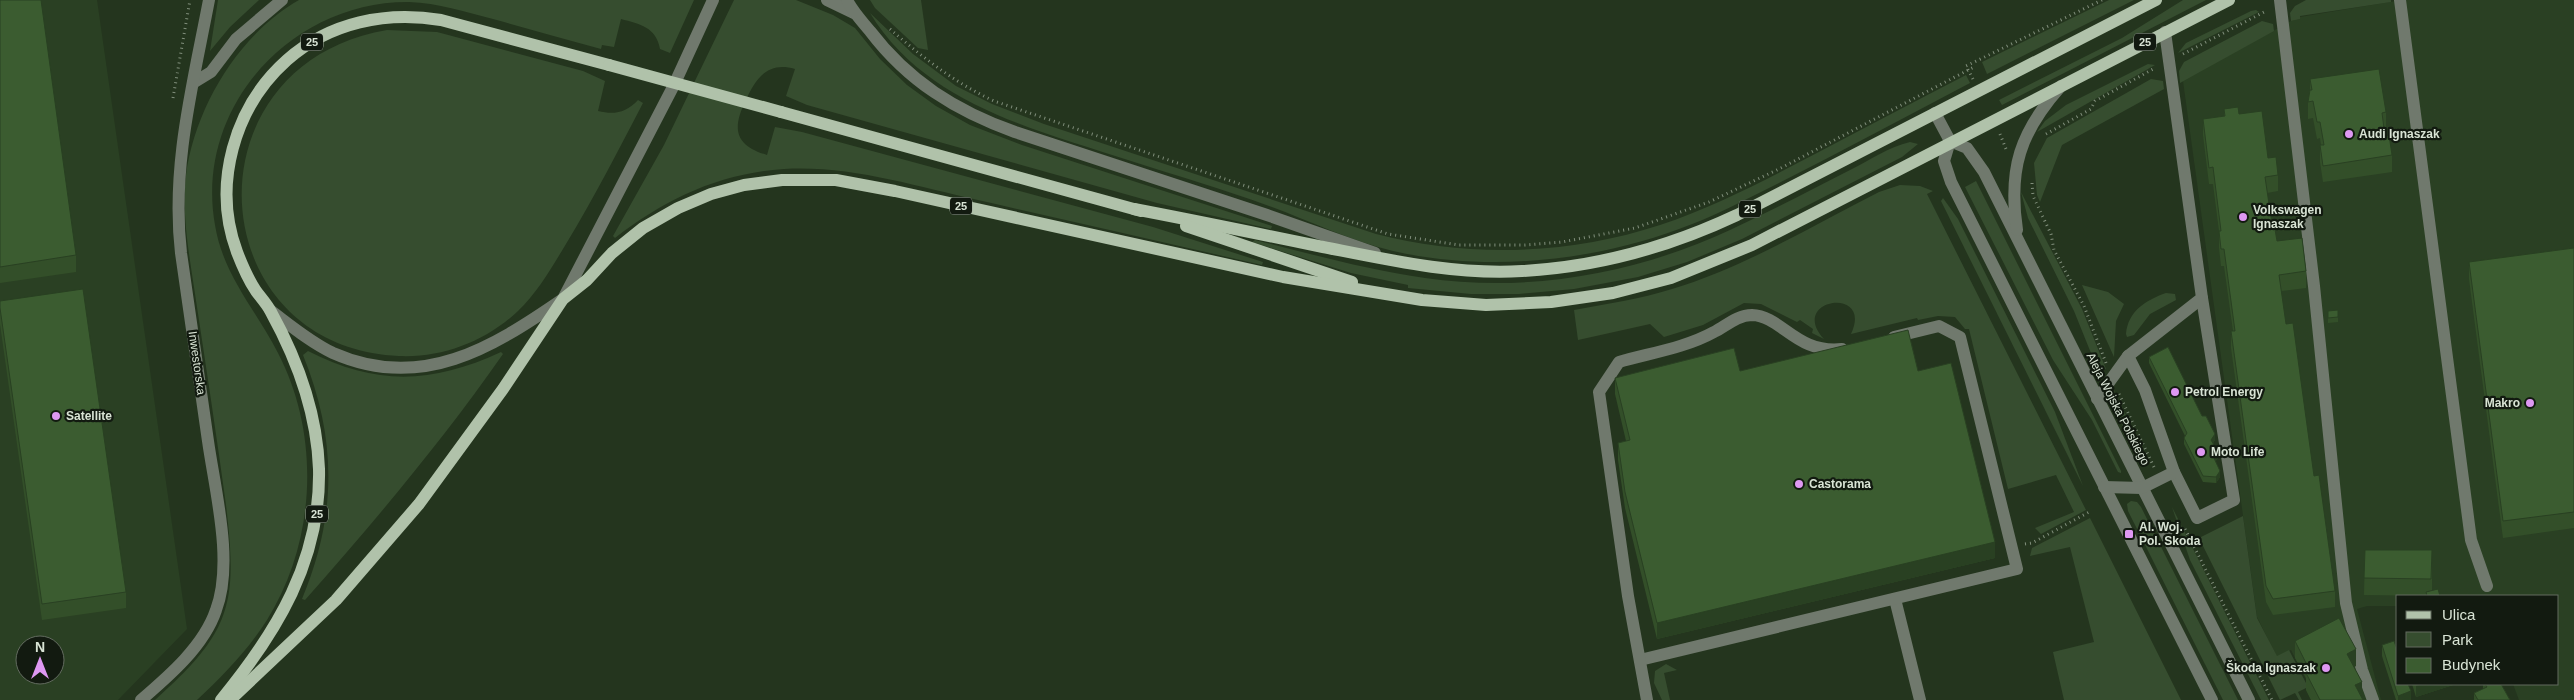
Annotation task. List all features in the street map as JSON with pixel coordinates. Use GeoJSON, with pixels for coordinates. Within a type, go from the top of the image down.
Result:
{"type":"FeatureCollection","features":[{"type":"Feature","properties":{"kind":"main road","name":"25"},"geometry":{"type":"LineString","coordinates":[[221,700],[261,648],[286,609],[308,558],[318,507],[318,450],[312,411],[299,372],[270,310],[248,277],[232,238],[228,209],[228,178],[236,137],[248,109],[273,74],[295,53],[321,37],[353,23],[378,18],[406,16],[463,25],[1134,209],[1401,263],[1459,270],[1520,272],[1582,265],[1675,242],[1737,215],[2156,0]]}},
{"type":"Feature","properties":{"kind":"main road","name":"25"},"geometry":{"type":"LineString","coordinates":[[230,700],[336,600],[419,504],[503,390],[563,299],[587,280],[627,240],[678,208],[726,190],[762,182],[798,179],[859,184],[1221,265],[1390,294],[1454,303],[1519,304],[1583,298],[1643,286],[1700,268],[1752,245],[1875,183],[1950,141],[2062,86],[2228,0]]}},
{"type":"Feature","properties":{"kind":"main road"},"geometry":{"type":"LineString","coordinates":[[1134,209],[1390,294]]}},
{"type":"Feature","properties":{"kind":"street","name":"Inwestorska"},"geometry":{"type":"LineString","coordinates":[[142,700],[180,663],[205,633],[216,610],[222,583],[219,514],[181,253],[177,211],[180,155],[209,0]]}},
{"type":"Feature","properties":{"kind":"street"},"geometry":{"type":"LineString","coordinates":[[192,83],[211,72],[243,32],[282,0]]}},
{"type":"Feature","properties":{"kind":"street"},"geometry":{"type":"LineString","coordinates":[[270,310],[310,340],[333,352],[365,364],[409,367],[447,362],[484,349],[521,328],[563,299],[674,85],[713,0]]}},
{"type":"Feature","properties":{"kind":"street"},"geometry":{"type":"LineString","coordinates":[[827,0],[854,13]]}},
{"type":"Feature","properties":{"kind":"street"},"geometry":{"type":"LineString","coordinates":[[847,0],[854,13],[888,54],[913,78],[942,98],[974,116],[1015,132],[1267,214],[1401,263]]}},
{"type":"Feature","properties":{"kind":"street"},"geometry":{"type":"LineString","coordinates":[[2400,0],[2471,540],[2487,586]]}},
{"type":"Feature","properties":{"kind":"street"},"geometry":{"type":"LineString","coordinates":[[2280,2],[2314,286],[2346,603],[2362,670],[2373,700]]}},
{"type":"Feature","properties":{"kind":"street"},"geometry":{"type":"LineString","coordinates":[[2128,356],[2144,390],[2174,472],[2197,518],[2234,500],[2202,298],[2166,32]]}},
{"type":"Feature","properties":{"kind":"street"},"geometry":{"type":"LineString","coordinates":[[2019,242],[2014,188],[2018,155],[2029,129],[2044,106],[2062,86]]}},
{"type":"Feature","properties":{"kind":"street"},"geometry":{"type":"LineString","coordinates":[[1935,113],[1950,141],[1944,161],[1951,182],[2212,700]]}},
{"type":"Feature","properties":{"kind":"street","name":"Aleja Wojska Polskiego"},"geometry":{"type":"LineString","coordinates":[[1950,141],[1964,146],[1976,160],[2249,700]]}},
{"type":"Feature","properties":{"kind":"street"},"geometry":{"type":"LineString","coordinates":[[2097,399],[2128,356],[2202,298]]}},
{"type":"Feature","properties":{"kind":"street"},"geometry":{"type":"LineString","coordinates":[[1647,700],[1615,507],[1599,392],[1619,362],[1688,344],[1734,320],[1753,315],[1762,317],[1792,337],[1815,348],[1828,350],[1854,347]]}},
{"type":"Feature","properties":{"kind":"street"},"geometry":{"type":"LineString","coordinates":[[1640,660],[2017,569],[1960,337],[1939,326],[1882,340]]}},
{"type":"Feature","properties":{"kind":"street"},"geometry":{"type":"LineString","coordinates":[[2104,487],[2142,488],[2174,472]]}},
{"type":"Feature","properties":{"kind":"street"},"geometry":{"type":"LineString","coordinates":[[1895,599],[1920,700]]}},
{"type":"Feature","properties":{"kind":"path"},"geometry":{"type":"LineString","coordinates":[[2041,139],[2049,132],[2091,109],[2095,101],[2280,2]]}},
{"type":"Feature","properties":{"kind":"path"},"geometry":{"type":"LineString","coordinates":[[887,27],[924,58],[972,91],[1035,117],[1388,234],[1468,246],[1525,246],[1562,242],[1635,228],[1670,217],[1709,202],[1779,168],[1974,67]]}},
{"type":"Feature","properties":{"kind":"path"},"geometry":{"type":"LineString","coordinates":[[2031,177],[2033,196],[2051,234],[2054,250],[2084,306],[2112,378],[2160,479]]}},
{"type":"Feature","properties":{"kind":"path"},"geometry":{"type":"LineString","coordinates":[[2011,546],[2032,543],[2091,512]]}},
{"type":"Feature","properties":{"kind":"path"},"geometry":{"type":"LineString","coordinates":[[2184,526],[2272,700]]}},
{"type":"Feature","properties":{"kind":"shaded area"},"geometry":{"type":"Polygon","coordinates":[[[0,0],[97,0],[187,629],[118,700],[0,700],[0,0]]]}},
{"type":"Feature","properties":{"kind":"shaded area"},"geometry":{"type":"Polygon","coordinates":[[[2402,0],[2574,0],[2574,700],[2519,700],[2513,685],[2559,685],[2559,595],[2396,595],[2396,606],[2367,606],[2357,609],[2381,700],[2311,700],[2306,690],[2310,687],[2291,650],[2277,657],[2257,617],[2183,81],[2291,21],[2300,19],[2300,17],[2402,0]]]}},
{"type":"Feature","properties":{"kind":"green space"},"geometry":{"type":"Polygon","coordinates":[[[218,0],[259,0],[230,27],[210,51],[218,0]]]}},
{"type":"Feature","properties":{"kind":"green space"},"geometry":{"type":"Polygon","coordinates":[[[299,0],[694,0],[670,53],[660,49],[651,31],[621,19],[614,47],[602,45],[601,49],[451,8],[409,2],[366,6],[326,20],[291,41],[260,69],[236,102],[220,140],[213,181],[215,225],[225,260],[241,292],[278,353],[292,385],[301,419],[306,453],[307,488],[303,523],[295,557],[283,589],[267,620],[243,652],[226,672],[197,700],[155,700],[200,655],[214,635],[224,614],[229,593],[231,568],[226,505],[186,225],[186,175],[191,149],[210,99],[223,75],[239,52],[277,14],[299,0]]]}},
{"type":"Feature","properties":{"kind":"green space"},"geometry":{"type":"Polygon","coordinates":[[[734,0],[796,0],[833,15],[855,28],[880,59],[907,85],[936,106],[970,125],[1022,145],[1272,226],[1271,229],[1157,203],[807,105],[786,96],[795,69],[786,67],[777,67],[764,73],[754,85],[742,110],[738,127],[739,134],[742,141],[756,151],[767,155],[775,127],[802,132],[1153,227],[1263,262],[1262,265],[882,178],[833,170],[784,169],[738,176],[716,182],[694,190],[654,211],[615,238],[613,236],[664,145],[734,0]]]}},
{"type":"Feature","properties":{"kind":"green space"},"geometry":{"type":"Polygon","coordinates":[[[870,0],[921,0],[928,50],[918,48],[875,8],[870,0]]]}},
{"type":"Feature","properties":{"kind":"green space"},"geometry":{"type":"Polygon","coordinates":[[[2109,0],[2134,0],[1987,74],[1982,62],[2109,0]]]}},
{"type":"Feature","properties":{"kind":"green space"},"geometry":{"type":"Polygon","coordinates":[[[2183,0],[2206,0],[2002,105],[1999,100],[2122,38],[2183,0]]]}},
{"type":"Feature","properties":{"kind":"green space"},"geometry":{"type":"Polygon","coordinates":[[[2306,0],[2391,0],[2391,2],[2300,16],[2300,19],[2291,21],[2290,13],[2295,6],[2306,0]]]}},
{"type":"Feature","properties":{"kind":"green space"},"geometry":{"type":"Polygon","coordinates":[[[2256,10],[2259,12],[2178,53],[2186,43],[2256,10]]]}},
{"type":"Feature","properties":{"kind":"green space"},"geometry":{"type":"Polygon","coordinates":[[[870,13],[913,54],[956,86],[992,104],[1044,124],[1376,234],[1411,242],[1483,250],[1555,247],[1625,235],[1660,225],[1700,210],[1758,183],[1966,75],[1970,83],[1753,196],[1717,214],[1679,229],[1610,249],[1574,256],[1501,262],[1464,261],[1428,257],[1377,247],[1217,188],[1021,125],[986,110],[952,92],[921,70],[893,44],[870,13]]]}},
{"type":"Feature","properties":{"kind":"green space"},"geometry":{"type":"Polygon","coordinates":[[[2262,21],[2273,24],[2274,31],[2180,83],[2179,71],[2184,62],[2262,21]]]}},
{"type":"Feature","properties":{"kind":"green space"},"geometry":{"type":"Polygon","coordinates":[[[387,30],[437,32],[583,71],[605,81],[598,111],[615,113],[629,108],[638,100],[643,103],[576,227],[544,279],[525,304],[506,322],[478,339],[448,351],[415,356],[399,356],[333,341],[284,306],[254,258],[242,203],[249,146],[275,94],[321,54],[387,30]]]}},
{"type":"Feature","properties":{"kind":"green space"},"geometry":{"type":"Polygon","coordinates":[[[2148,64],[2155,65],[2037,132],[2045,121],[2066,105],[2148,64]]]}},
{"type":"Feature","properties":{"kind":"green space"},"geometry":{"type":"Polygon","coordinates":[[[2151,79],[2163,81],[2164,89],[2062,145],[2040,202],[2037,195],[2034,163],[2047,138],[2151,79]]]}},
{"type":"Feature","properties":{"kind":"green space"},"geometry":{"type":"Polygon","coordinates":[[[1910,142],[1918,144],[1902,157],[1742,239],[1687,262],[1638,277],[1574,289],[1519,294],[1471,294],[1408,288],[1408,285],[1351,273],[1252,242],[1255,240],[1361,266],[1425,278],[1503,283],[1581,276],[1657,258],[1694,245],[1761,215],[1887,150],[1910,142]]]}},
{"type":"Feature","properties":{"kind":"green space"},"geometry":{"type":"Polygon","coordinates":[[[1976,181],[2121,473],[2118,472],[2092,420],[2053,360],[1965,187],[1976,181]]]}},
{"type":"Feature","properties":{"kind":"green space"},"geometry":{"type":"Polygon","coordinates":[[[1900,185],[1920,186],[1933,191],[1927,194],[2086,510],[2041,534],[2035,528],[2074,512],[2056,475],[2008,489],[1969,329],[1965,329],[1955,317],[1938,316],[1918,320],[1917,318],[1851,334],[1855,319],[1851,308],[1843,304],[1832,303],[1822,307],[1816,314],[1815,325],[1824,339],[1812,333],[1813,329],[1800,320],[1797,322],[1761,304],[1744,303],[1703,325],[1664,337],[1650,324],[1578,340],[1574,310],[1648,296],[1699,280],[1752,258],[1879,192],[1900,185]]]}},
{"type":"Feature","properties":{"kind":"green space"},"geometry":{"type":"Polygon","coordinates":[[[2021,192],[2082,309],[2106,369],[2098,367],[2095,363],[2074,311],[2028,218],[2021,192]]]}},
{"type":"Feature","properties":{"kind":"green space"},"geometry":{"type":"Polygon","coordinates":[[[1943,198],[1958,219],[2055,412],[2083,486],[1941,201],[1943,198]]]}},
{"type":"Feature","properties":{"kind":"green space"},"geometry":{"type":"Polygon","coordinates":[[[2082,285],[2108,292],[2124,304],[2116,321],[2114,357],[2082,285]]]}},
{"type":"Feature","properties":{"kind":"green space"},"geometry":{"type":"Polygon","coordinates":[[[2166,293],[2175,294],[2176,300],[2150,314],[2134,335],[2127,337],[2127,326],[2134,313],[2145,303],[2166,293]]]}},
{"type":"Feature","properties":{"kind":"green space"},"geometry":{"type":"Polygon","coordinates":[[[308,351],[357,370],[404,377],[428,375],[451,370],[476,363],[501,352],[503,354],[457,418],[408,480],[305,600],[302,599],[322,537],[327,507],[328,477],[327,447],[322,417],[303,355],[308,351]]]}},
{"type":"Feature","properties":{"kind":"green space"},"geometry":{"type":"Polygon","coordinates":[[[2114,390],[2147,462],[2140,460],[2113,407],[2112,397],[2114,390]]]}},
{"type":"Feature","properties":{"kind":"green space"},"geometry":{"type":"Polygon","coordinates":[[[2131,501],[2137,502],[2141,507],[2238,700],[2223,700],[2128,511],[2127,504],[2131,501]]]}},
{"type":"Feature","properties":{"kind":"green space"},"geometry":{"type":"Polygon","coordinates":[[[2172,507],[2269,700],[2261,700],[2190,560],[2172,507]]]}},
{"type":"Feature","properties":{"kind":"green space"},"geometry":{"type":"Polygon","coordinates":[[[2243,516],[2257,618],[2277,656],[2289,650],[2308,687],[2298,692],[2302,700],[2299,700],[2295,693],[2280,700],[2199,538],[2243,516]]]}},
{"type":"Feature","properties":{"kind":"green space"},"geometry":{"type":"Polygon","coordinates":[[[2090,518],[2181,700],[2064,700],[2053,652],[2094,642],[2070,547],[2030,556],[2032,548],[2090,518]]]}},
{"type":"Feature","properties":{"kind":"green space"},"geometry":{"type":"Polygon","coordinates":[[[1666,664],[1677,670],[1664,673],[1670,700],[1662,700],[1654,683],[1655,671],[1666,664]]]}},
{"type":"Feature","properties":{"kind":"building"},"geometry":{"type":"Polygon","coordinates":[[[0,0],[41,0],[76,255],[0,267],[0,0]]]}},
{"type":"Feature","properties":{"kind":"building","name":"Audi Ignaszak"},"geometry":{"type":"Polygon","coordinates":[[[2379,69],[2386,112],[2382,113],[2385,136],[2389,135],[2392,155],[2323,166],[2320,145],[2324,145],[2320,122],[2317,122],[2313,101],[2308,102],[2310,90],[2312,90],[2310,79],[2379,69]]]}},
{"type":"Feature","properties":{"kind":"building"},"geometry":{"type":"Polygon","coordinates":[[[2238,107],[2239,114],[2262,111],[2268,158],[2276,157],[2278,175],[2265,177],[2272,224],[2274,224],[2277,241],[2302,238],[2306,271],[2279,275],[2286,324],[2293,323],[2314,476],[2319,475],[2335,591],[2273,599],[2266,586],[2231,331],[2235,331],[2224,249],[2221,249],[2219,231],[2221,231],[2213,167],[2209,168],[2203,119],[2225,116],[2224,109],[2238,107]]]}},
{"type":"Feature","properties":{"kind":"building","name":"Makro"},"geometry":{"type":"Polygon","coordinates":[[[2574,248],[2574,512],[2503,521],[2469,262],[2574,248]]]}},
{"type":"Feature","properties":{"kind":"building","name":"Satellite"},"geometry":{"type":"Polygon","coordinates":[[[83,289],[126,592],[42,604],[0,301],[83,289]]]}},
{"type":"Feature","properties":{"kind":"building"},"geometry":{"type":"Polygon","coordinates":[[[2338,310],[2338,317],[2328,318],[2328,311],[2338,310]]]}},
{"type":"Feature","properties":{"kind":"building","name":"Castorama"},"geometry":{"type":"Polygon","coordinates":[[[1908,330],[1918,371],[1951,363],[1995,542],[1657,623],[1625,492],[1618,443],[1630,440],[1615,378],[1734,348],[1740,371],[1908,330]]]}},
{"type":"Feature","properties":{"kind":"building"},"geometry":{"type":"Polygon","coordinates":[[[2168,347],[2202,416],[2206,416],[2215,434],[2211,440],[2218,452],[2214,458],[2220,471],[2216,477],[2203,476],[2184,438],[2187,433],[2149,357],[2168,347]]]}},
{"type":"Feature","properties":{"kind":"building"},"geometry":{"type":"Polygon","coordinates":[[[2365,550],[2432,550],[2431,579],[2364,578],[2365,550]]]}},
{"type":"Feature","properties":{"kind":"building"},"geometry":{"type":"Polygon","coordinates":[[[2438,589],[2440,595],[2427,595],[2426,592],[2438,589]]]}},
{"type":"Feature","properties":{"kind":"building","name":"Škoda Ignaszak"},"geometry":{"type":"Polygon","coordinates":[[[2339,618],[2356,649],[2347,654],[2362,682],[2355,685],[2363,700],[2320,700],[2306,673],[2310,671],[2295,641],[2339,618]]]}},
{"type":"Feature","properties":{"kind":"building"},"geometry":{"type":"Polygon","coordinates":[[[2394,641],[2396,646],[2396,685],[2408,685],[2411,691],[2398,696],[2382,645],[2394,641]]]}},
{"type":"Feature","properties":{"kind":"building"},"geometry":{"type":"Polygon","coordinates":[[[2486,685],[2502,685],[2510,700],[2478,700],[2474,693],[2487,687],[2486,685]]]}},
{"type":"Feature","properties":{"kind":"place","name":"Audi Ignaszak"},"geometry":{"type":"Point","coordinates":[2349,134]}},
{"type":"Feature","properties":{"kind":"place","name":"Volkswagen Ignaszak"},"geometry":{"type":"Point","coordinates":[2243,217]}},
{"type":"Feature","properties":{"kind":"place","name":"Petrol Energy"},"geometry":{"type":"Point","coordinates":[2175,392]}},
{"type":"Feature","properties":{"kind":"place","name":"Makro"},"geometry":{"type":"Point","coordinates":[2530,403]}},
{"type":"Feature","properties":{"kind":"place","name":"Satellite"},"geometry":{"type":"Point","coordinates":[56,416]}},
{"type":"Feature","properties":{"kind":"place","name":"Moto Life"},"geometry":{"type":"Point","coordinates":[2201,452]}},
{"type":"Feature","properties":{"kind":"place","name":"Castorama"},"geometry":{"type":"Point","coordinates":[1799,484]}},
{"type":"Feature","properties":{"kind":"place","name":"Al. Woj. Pol. Skoda"},"geometry":{"type":"Point","coordinates":[2129,534]}},
{"type":"Feature","properties":{"kind":"place","name":"Škoda Ignaszak"},"geometry":{"type":"Point","coordinates":[2326,668]}}]}
